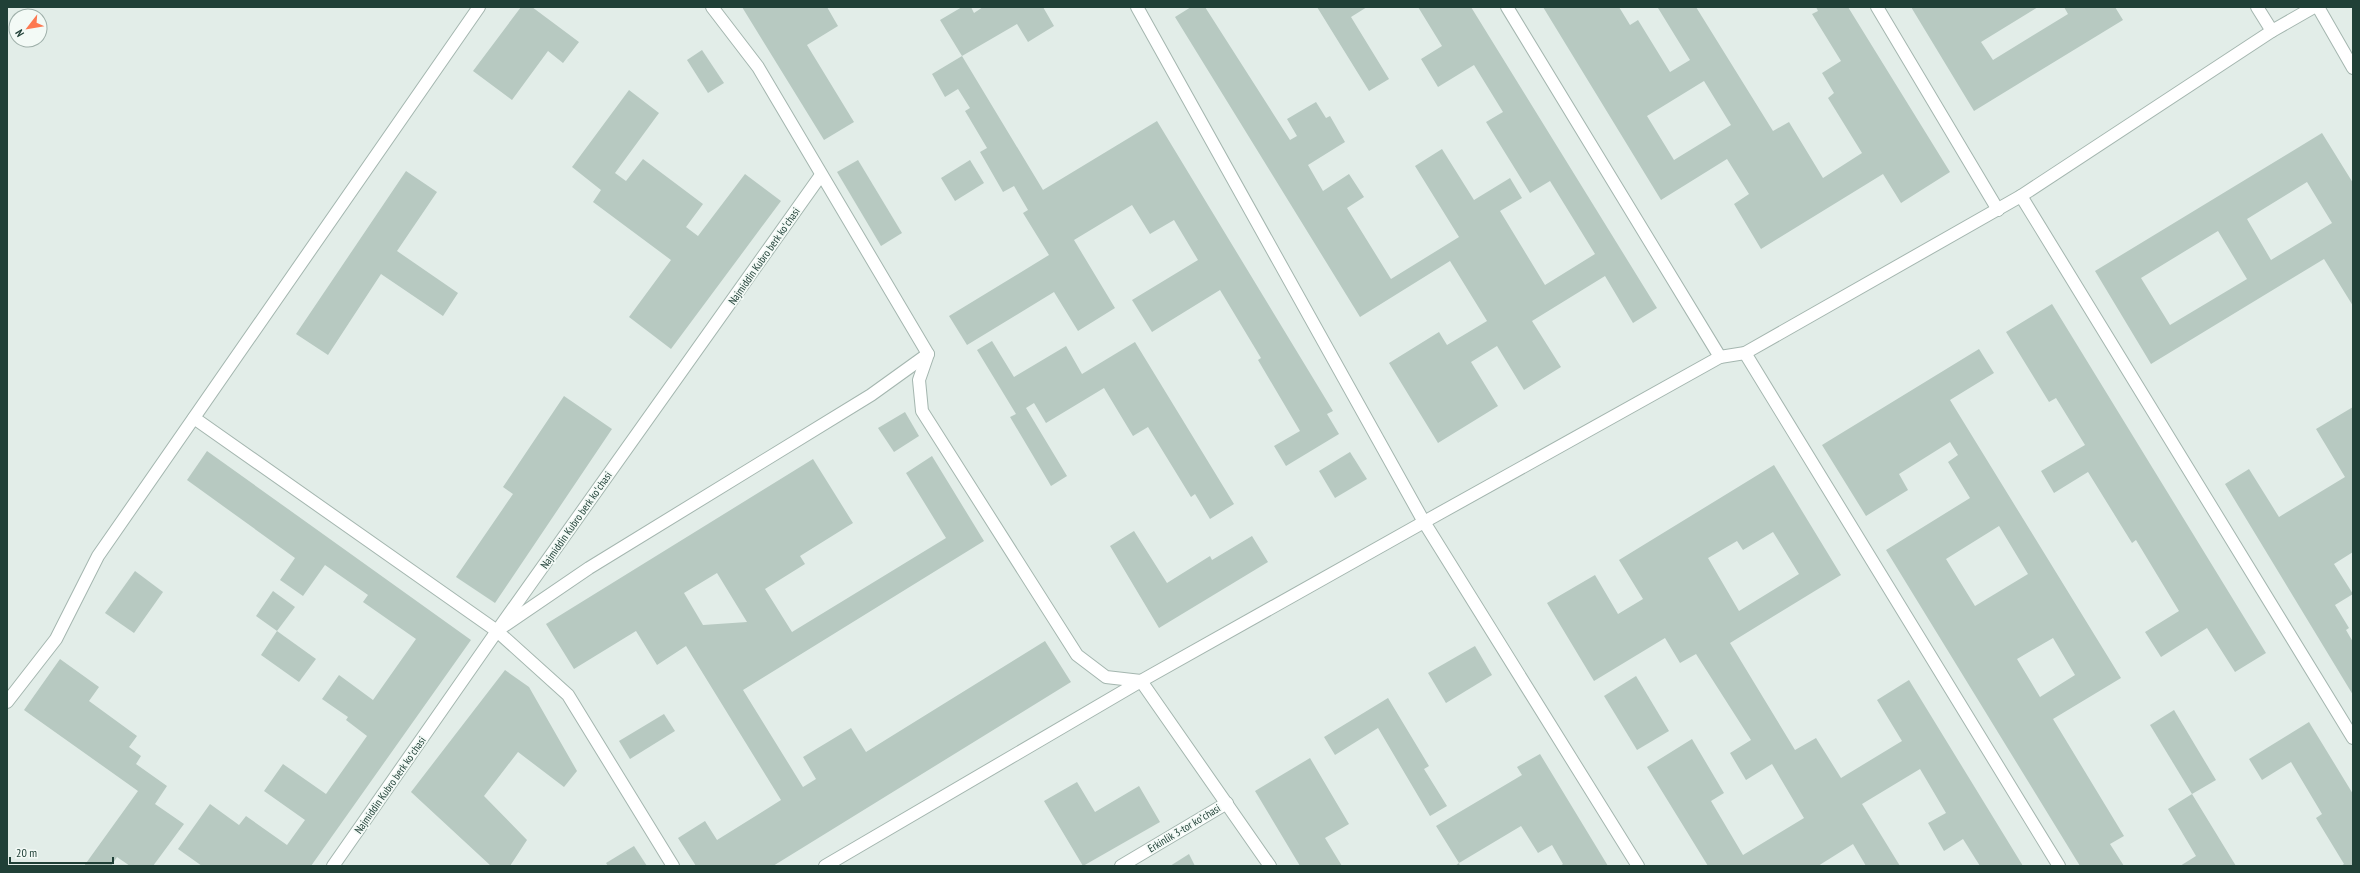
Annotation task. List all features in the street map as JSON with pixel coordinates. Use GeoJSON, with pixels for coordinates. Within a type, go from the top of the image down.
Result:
{"type":"FeatureCollection","features":[{"type":"Feature","properties":{"kind":"street"},"geometry":{"type":"LineString","coordinates":[[7,702],[56,639],[98,556],[479,7]]}},
{"type":"Feature","properties":{"kind":"street"},"geometry":{"type":"LineString","coordinates":[[712,7],[758,67],[928,354],[919,380],[922,411],[1077,654],[1106,678],[1141,681],[1270,866]]}},
{"type":"Feature","properties":{"kind":"street"},"geometry":{"type":"LineString","coordinates":[[1137,7],[1424,522],[1638,866]]}},
{"type":"Feature","properties":{"kind":"street"},"geometry":{"type":"LineString","coordinates":[[1507,7],[1720,357]]}},
{"type":"Feature","properties":{"kind":"street"},"geometry":{"type":"LineString","coordinates":[[1877,7],[1998,210]]}},
{"type":"Feature","properties":{"kind":"street"},"geometry":{"type":"LineString","coordinates":[[2257,7],[2272,32]]}},
{"type":"Feature","properties":{"kind":"street"},"geometry":{"type":"LineString","coordinates":[[825,866],[1141,681],[1424,522],[1720,357],[1744,353],[1998,210],[2272,32],[2314,7]]}},
{"type":"Feature","properties":{"kind":"street"},"geometry":{"type":"LineString","coordinates":[[2318,7],[2353,68]]}},
{"type":"Feature","properties":{"kind":"street","name":"Najmiddin Kubro berk koʻchasi"},"geometry":{"type":"LineString","coordinates":[[333,866],[497,631],[821,175]]}},
{"type":"Feature","properties":{"kind":"street"},"geometry":{"type":"LineString","coordinates":[[2021,196],[2353,738]]}},
{"type":"Feature","properties":{"kind":"street"},"geometry":{"type":"LineString","coordinates":[[1744,353],[2059,866]]}},
{"type":"Feature","properties":{"kind":"street"},"geometry":{"type":"LineString","coordinates":[[497,631],[589,568],[871,395],[928,354]]}},
{"type":"Feature","properties":{"kind":"street"},"geometry":{"type":"LineString","coordinates":[[194,418],[497,631],[568,695],[673,866]]}},
{"type":"Feature","properties":{"kind":"street","name":"Erkinlik 3-tor koʻchasi"},"geometry":{"type":"LineString","coordinates":[[1121,866],[1227,803]]}},
{"type":"Feature","properties":{"kind":"building"},"geometry":{"type":"Polygon","coordinates":[[[521,7],[532,7],[579,42],[563,63],[548,51],[512,100],[473,71],[521,7]]]}},
{"type":"Feature","properties":{"kind":"building"},"geometry":{"type":"Polygon","coordinates":[[[742,7],[827,7],[838,26],[807,45],[854,122],[824,140],[742,7]]]}},
{"type":"Feature","properties":{"kind":"building"},"geometry":{"type":"Polygon","coordinates":[[[962,7],[971,7],[974,13],[983,7],[1043,7],[1054,26],[1028,42],[1017,24],[962,56],[940,20],[962,7]]]}},
{"type":"Feature","properties":{"kind":"building"},"geometry":{"type":"Polygon","coordinates":[[[1191,7],[1205,7],[1290,140],[1297,136],[1287,119],[1316,102],[1326,118],[1330,116],[1345,142],[1308,165],[1323,191],[1349,174],[1364,197],[1347,208],[1391,279],[1459,237],[1415,166],[1442,149],[1474,200],[1510,178],[1522,198],[1500,211],[1545,285],[1595,254],[1550,181],[1530,193],[1486,122],[1503,112],[1474,65],[1438,87],[1421,59],[1442,46],[1418,7],[1471,7],[1657,308],[1633,323],[1605,276],[1532,321],[1561,367],[1524,390],[1497,346],[1471,362],[1498,406],[1438,443],[1389,363],[1439,332],[1447,345],[1487,321],[1450,261],[1360,317],[1175,17],[1191,7]]]}},
{"type":"Feature","properties":{"kind":"building"},"geometry":{"type":"Polygon","coordinates":[[[1317,7],[1367,7],[1351,17],[1389,79],[1369,91],[1317,7]]]}},
{"type":"Feature","properties":{"kind":"building"},"geometry":{"type":"Polygon","coordinates":[[[1543,7],[1619,7],[1630,25],[1638,20],[1670,72],[1690,60],[1658,8],[1696,7],[1773,131],[1789,122],[1823,178],[1862,153],[1828,98],[1834,93],[1822,73],[1841,61],[1812,14],[1818,11],[1816,7],[1848,7],[1950,172],[1901,203],[1883,174],[1761,249],[1734,204],[1749,194],[1727,159],[1661,200],[1543,7]],[[1704,81],[1647,116],[1674,160],[1731,125],[1704,81]]]}},
{"type":"Feature","properties":{"kind":"building"},"geometry":{"type":"Polygon","coordinates":[[[1911,7],[2038,7],[1981,42],[1993,60],[2068,14],[2064,7],[2115,7],[2123,20],[1974,111],[1911,7]]]}},
{"type":"Feature","properties":{"kind":"building"},"geometry":{"type":"Polygon","coordinates":[[[702,50],[724,83],[708,93],[687,60],[702,50]]]}},
{"type":"Feature","properties":{"kind":"building"},"geometry":{"type":"Polygon","coordinates":[[[962,56],[1043,190],[1157,121],[1333,411],[1327,414],[1339,434],[1286,466],[1274,446],[1300,431],[1258,360],[1261,358],[1220,290],[1152,332],[1132,300],[1198,260],[1174,220],[1150,234],[1132,205],[1074,240],[1115,308],[1078,331],[1054,292],[967,345],[949,316],[1049,255],[1023,213],[1028,210],[1014,186],[1003,192],[980,152],[987,148],[965,111],[970,108],[958,89],[945,97],[932,74],[962,56]]]}},
{"type":"Feature","properties":{"kind":"building"},"geometry":{"type":"Polygon","coordinates":[[[629,90],[659,113],[615,173],[626,181],[643,159],[703,204],[686,227],[698,236],[745,174],[781,201],[671,349],[629,317],[671,260],[593,202],[601,190],[572,167],[629,90]]]}},
{"type":"Feature","properties":{"kind":"building"},"geometry":{"type":"Polygon","coordinates":[[[2322,133],[2353,183],[2353,306],[2324,259],[2151,364],[2095,271],[2322,133]],[[2307,182],[2247,219],[2271,260],[2332,223],[2307,182]],[[2218,231],[2141,278],[2170,325],[2247,279],[2218,231]]]}},
{"type":"Feature","properties":{"kind":"building"},"geometry":{"type":"Polygon","coordinates":[[[858,160],[902,233],[881,246],[837,172],[858,160]]]}},
{"type":"Feature","properties":{"kind":"building"},"geometry":{"type":"Polygon","coordinates":[[[970,160],[984,183],[955,201],[941,178],[970,160]]]}},
{"type":"Feature","properties":{"kind":"building"},"geometry":{"type":"Polygon","coordinates":[[[406,171],[437,192],[397,251],[458,293],[443,316],[381,274],[328,355],[296,334],[406,171]]]}},
{"type":"Feature","properties":{"kind":"building"},"geometry":{"type":"Polygon","coordinates":[[[2052,304],[2266,653],[2235,672],[2207,628],[2161,657],[2145,632],[2179,611],[2136,540],[2132,543],[2088,472],[2054,493],[2041,471],[2085,445],[2056,398],[2049,402],[2006,332],[2052,304]]]}},
{"type":"Feature","properties":{"kind":"building"},"geometry":{"type":"Polygon","coordinates":[[[992,341],[1014,377],[1066,346],[1082,374],[1135,342],[1234,504],[1210,519],[1195,494],[1191,497],[1148,427],[1133,436],[1104,388],[1046,423],[1034,403],[1026,408],[1067,476],[1051,486],[1010,417],[1016,414],[977,350],[992,341]]]}},
{"type":"Feature","properties":{"kind":"building"},"geometry":{"type":"Polygon","coordinates":[[[1979,349],[1994,373],[1950,400],[2121,678],[2053,719],[2124,836],[2110,844],[2124,866],[2080,866],[1886,550],[1970,498],[1948,462],[1958,455],[1950,442],[1899,474],[1908,490],[1866,516],[1822,445],[1979,349]],[[1999,526],[1946,559],[1975,606],[2028,574],[1999,526]],[[2053,638],[2017,659],[2040,697],[2075,675],[2053,638]]]}},
{"type":"Feature","properties":{"kind":"building"},"geometry":{"type":"Polygon","coordinates":[[[564,396],[612,429],[495,603],[456,577],[513,494],[503,487],[564,396]]]}},
{"type":"Feature","properties":{"kind":"building"},"geometry":{"type":"Polygon","coordinates":[[[2353,407],[2353,552],[2334,564],[2353,594],[2335,605],[2349,628],[2346,630],[2353,642],[2353,695],[2225,484],[2249,469],[2279,517],[2345,477],[2316,429],[2353,407]]]}},
{"type":"Feature","properties":{"kind":"building"},"geometry":{"type":"Polygon","coordinates":[[[905,412],[919,436],[894,452],[878,428],[905,412]]]}},
{"type":"Feature","properties":{"kind":"building"},"geometry":{"type":"Polygon","coordinates":[[[207,451],[471,640],[311,866],[202,866],[178,849],[210,804],[239,825],[246,816],[287,845],[305,820],[264,791],[283,764],[326,794],[367,736],[346,720],[348,717],[322,699],[339,675],[373,700],[416,639],[363,602],[368,595],[325,565],[303,596],[280,580],[295,558],[187,480],[207,451]]]}},
{"type":"Feature","properties":{"kind":"building"},"geometry":{"type":"Polygon","coordinates":[[[1350,452],[1367,479],[1335,498],[1319,471],[1350,452]]]}},
{"type":"Feature","properties":{"kind":"building"},"geometry":{"type":"Polygon","coordinates":[[[932,456],[984,541],[743,690],[803,787],[816,779],[803,757],[851,728],[866,752],[1045,641],[1071,682],[773,866],[696,866],[678,838],[705,821],[717,840],[781,800],[686,646],[657,665],[636,631],[574,669],[546,624],[813,459],[853,523],[800,556],[805,564],[765,589],[792,632],[946,538],[906,473],[932,456]],[[717,573],[684,593],[703,625],[747,622],[717,573]]]}},
{"type":"Feature","properties":{"kind":"building"},"geometry":{"type":"Polygon","coordinates":[[[1774,465],[1841,575],[1730,643],[1795,750],[1816,738],[1841,778],[1902,741],[1877,700],[1909,680],[2023,866],[1980,866],[1963,839],[1944,851],[1928,823],[1946,813],[1920,769],[1862,804],[1900,866],[1866,866],[1853,844],[1818,866],[1708,866],[1647,767],[1692,739],[1724,793],[1711,801],[1743,855],[1804,818],[1772,764],[1746,780],[1730,753],[1751,740],[1696,654],[1680,663],[1665,638],[1594,681],[1547,603],[1595,575],[1618,614],[1643,599],[1619,560],[1774,465]],[[1773,532],[1743,550],[1737,541],[1708,558],[1739,611],[1799,574],[1773,532]]]}},
{"type":"Feature","properties":{"kind":"building"},"geometry":{"type":"Polygon","coordinates":[[[1134,531],[1167,583],[1210,556],[1212,560],[1252,536],[1268,562],[1159,628],[1110,546],[1134,531]]]}},
{"type":"Feature","properties":{"kind":"building"},"geometry":{"type":"Polygon","coordinates":[[[135,571],[163,592],[134,633],[105,613],[135,571]]]}},
{"type":"Feature","properties":{"kind":"building"},"geometry":{"type":"Polygon","coordinates":[[[273,591],[295,607],[277,631],[256,616],[273,591]]]}},
{"type":"Feature","properties":{"kind":"building"},"geometry":{"type":"Polygon","coordinates":[[[277,631],[316,659],[299,682],[261,655],[277,631]]]}},
{"type":"Feature","properties":{"kind":"building"},"geometry":{"type":"Polygon","coordinates":[[[1475,646],[1492,675],[1446,703],[1428,673],[1475,646]]]}},
{"type":"Feature","properties":{"kind":"building"},"geometry":{"type":"Polygon","coordinates":[[[60,659],[99,687],[89,701],[137,736],[129,747],[141,756],[136,764],[167,786],[155,804],[184,824],[153,866],[130,866],[117,857],[111,866],[84,866],[138,791],[24,710],[60,659]]]}},
{"type":"Feature","properties":{"kind":"building"},"geometry":{"type":"Polygon","coordinates":[[[505,670],[529,687],[577,771],[564,787],[518,752],[484,796],[527,840],[510,866],[491,866],[411,792],[505,670]]]}},
{"type":"Feature","properties":{"kind":"building"},"geometry":{"type":"Polygon","coordinates":[[[1636,676],[1669,731],[1637,750],[1604,696],[1636,676]]]}},
{"type":"Feature","properties":{"kind":"building"},"geometry":{"type":"Polygon","coordinates":[[[1388,698],[1429,766],[1424,769],[1447,806],[1430,816],[1378,728],[1335,755],[1324,737],[1388,698]]]}},
{"type":"Feature","properties":{"kind":"building"},"geometry":{"type":"Polygon","coordinates":[[[2174,710],[2216,780],[2192,794],[2150,725],[2174,710]]]}},
{"type":"Feature","properties":{"kind":"building"},"geometry":{"type":"Polygon","coordinates":[[[664,714],[675,731],[630,759],[619,741],[664,714]]]}},
{"type":"Feature","properties":{"kind":"building"},"geometry":{"type":"Polygon","coordinates":[[[2309,722],[2353,794],[2353,866],[2341,866],[2344,864],[2316,818],[2322,814],[2291,762],[2262,780],[2249,759],[2309,722]]]}},
{"type":"Feature","properties":{"kind":"building"},"geometry":{"type":"Polygon","coordinates":[[[1540,754],[1608,866],[1560,866],[1563,864],[1552,845],[1538,853],[1521,826],[1459,863],[1436,826],[1522,775],[1517,767],[1540,754]]]}},
{"type":"Feature","properties":{"kind":"building"},"geometry":{"type":"Polygon","coordinates":[[[1310,758],[1349,824],[1325,838],[1342,866],[1300,866],[1255,791],[1310,758]]]}},
{"type":"Feature","properties":{"kind":"building"},"geometry":{"type":"Polygon","coordinates":[[[1077,782],[1095,812],[1139,786],[1160,822],[1083,866],[1044,801],[1077,782]]]}},
{"type":"Feature","properties":{"kind":"building"},"geometry":{"type":"Polygon","coordinates":[[[2192,794],[2236,866],[2180,866],[2196,856],[2168,809],[2192,794]]]}},
{"type":"Feature","properties":{"kind":"building"},"geometry":{"type":"Polygon","coordinates":[[[634,846],[647,866],[608,866],[606,863],[634,846]]]}},
{"type":"Feature","properties":{"kind":"building"},"geometry":{"type":"Polygon","coordinates":[[[1189,854],[1195,866],[1170,866],[1189,854]]]}}]}
